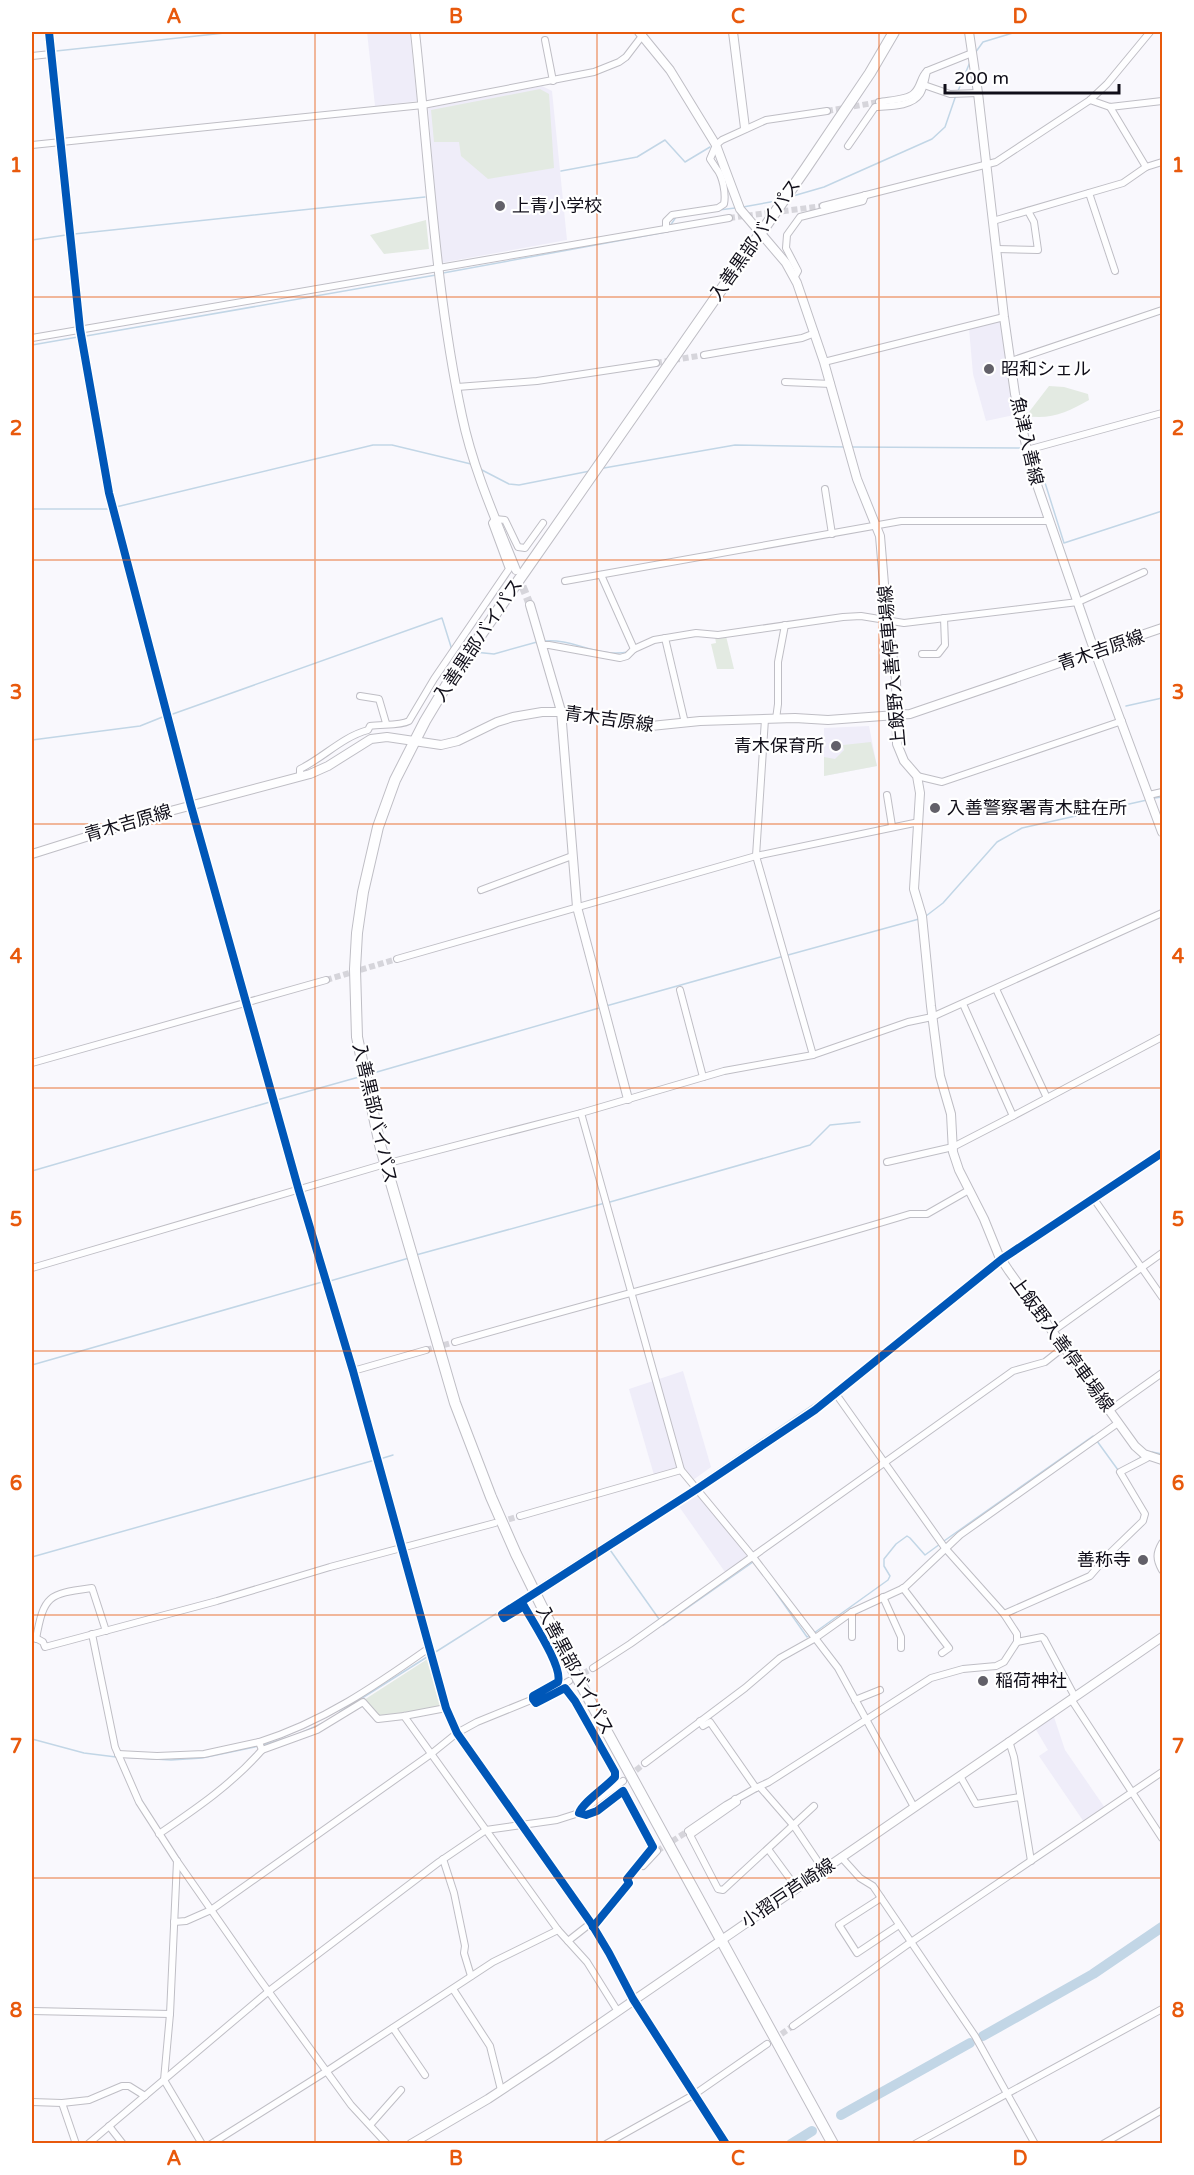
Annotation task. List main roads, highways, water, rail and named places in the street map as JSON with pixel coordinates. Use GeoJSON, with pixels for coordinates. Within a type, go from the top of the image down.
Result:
{"type":"FeatureCollection","features":[{"type":"Feature","properties":{"kind":"highway","name":"入善黒部バイパス"},"geometry":{"type":"LineString","coordinates":[[833,2144],[572,1668],[540,1608],[512,1545],[455,1403],[385,1164],[365,1083],[357,1037],[355,969],[363,892],[378,827],[395,780],[415,740],[449,681],[870,74],[894,32]]}},
{"type":"Feature","properties":{"kind":"main road"},"geometry":{"type":"LineString","coordinates":[[49,32],[80,329],[109,493],[191,806],[299,1191],[353,1371],[446,1708],[457,1733],[592,1925],[633,1999],[726,2144]]}},
{"type":"Feature","properties":{"kind":"main road"},"geometry":{"type":"LineString","coordinates":[[415,32],[438,268],[461,415],[469,446],[516,570]]}},
{"type":"Feature","properties":{"kind":"main road"},"geometry":{"type":"LineString","coordinates":[[733,32],[745,128]]}},
{"type":"Feature","properties":{"kind":"main road","name":"魚津入善線"},"geometry":{"type":"LineString","coordinates":[[969,32],[1004,317],[1015,394],[1027,450],[1049,521],[1095,652],[1162,832]]}},
{"type":"Feature","properties":{"kind":"main road","name":"上飯野入善停車場線"},"geometry":{"type":"LineString","coordinates":[[640,34],[670,70],[716,145],[740,209],[786,263],[794,278],[831,384],[857,479],[877,526],[896,679],[897,744],[904,761],[917,776],[920,793],[914,889],[922,916],[933,1017],[942,1083],[951,1114],[955,1160],[1002,1259],[1135,1446],[1149,1456],[1162,1460]]}},
{"type":"Feature","properties":{"kind":"main road"},"geometry":{"type":"LineString","coordinates":[[530,605],[561,711],[566,747],[577,907],[628,1099]]}},
{"type":"Feature","properties":{"kind":"main road","name":"青木吉原線"},"geometry":{"type":"LineString","coordinates":[[32,854],[86,836],[300,777],[328,766],[371,739],[387,737],[441,745],[458,741],[513,717],[561,711],[651,726],[765,719],[811,720],[897,716],[918,712],[1162,628]]}},
{"type":"Feature","properties":{"kind":"main road","name":"小摺戸芦崎線"},"geometry":{"type":"LineString","coordinates":[[411,2144],[501,2090],[1162,1637]]}},
{"type":"Feature","properties":{"kind":"waterway"},"geometry":{"type":"LineString","coordinates":[[56,51],[234,32]]}},
{"type":"Feature","properties":{"kind":"waterway"},"geometry":{"type":"LineString","coordinates":[[687,32],[703,32]]}},
{"type":"Feature","properties":{"kind":"waterway"},"geometry":{"type":"LineString","coordinates":[[975,53],[983,42],[1016,32]]}},
{"type":"Feature","properties":{"kind":"waterway"},"geometry":{"type":"LineString","coordinates":[[958,91],[970,62]]}},
{"type":"Feature","properties":{"kind":"waterway"},"geometry":{"type":"LineString","coordinates":[[793,196],[824,187],[932,139],[945,127],[956,95]]}},
{"type":"Feature","properties":{"kind":"waterway"},"geometry":{"type":"LineString","coordinates":[[561,171],[637,157],[665,140],[685,162],[710,147]]}},
{"type":"Feature","properties":{"kind":"waterway"},"geometry":{"type":"LineString","coordinates":[[74,234],[425,197]]}},
{"type":"Feature","properties":{"kind":"waterway"},"geometry":{"type":"LineString","coordinates":[[743,207],[776,201]]}},
{"type":"Feature","properties":{"kind":"waterway"},"geometry":{"type":"LineString","coordinates":[[719,210],[735,208]]}},
{"type":"Feature","properties":{"kind":"waterway"},"geometry":{"type":"LineString","coordinates":[[670,226],[676,217]]}},
{"type":"Feature","properties":{"kind":"waterway"},"geometry":{"type":"LineString","coordinates":[[443,273],[666,232]]}},
{"type":"Feature","properties":{"kind":"waterway"},"geometry":{"type":"LineString","coordinates":[[32,240],[66,235]]}},
{"type":"Feature","properties":{"kind":"waterway"},"geometry":{"type":"LineString","coordinates":[[86,336],[436,275]]}},
{"type":"Feature","properties":{"kind":"waterway"},"geometry":{"type":"LineString","coordinates":[[32,345],[78,337]]}},
{"type":"Feature","properties":{"kind":"waterway"},"geometry":{"type":"LineString","coordinates":[[116,507],[373,445],[392,445],[471,464]]}},
{"type":"Feature","properties":{"kind":"waterway"},"geometry":{"type":"LineString","coordinates":[[604,468],[735,445],[846,447]]}},
{"type":"Feature","properties":{"kind":"waterway"},"geometry":{"type":"LineString","coordinates":[[851,447],[1023,448]]}},
{"type":"Feature","properties":{"kind":"waterway"},"geometry":{"type":"LineString","coordinates":[[1035,451],[1064,543],[1162,511]]}},
{"type":"Feature","properties":{"kind":"waterway"},"geometry":{"type":"LineString","coordinates":[[480,469],[509,484],[519,485],[590,471]]}},
{"type":"Feature","properties":{"kind":"waterway"},"geometry":{"type":"LineString","coordinates":[[32,509],[109,509]]}},
{"type":"Feature","properties":{"kind":"waterway"},"geometry":{"type":"LineString","coordinates":[[170,715],[442,618],[452,650]]}},
{"type":"Feature","properties":{"kind":"waterway"},"geometry":{"type":"LineString","coordinates":[[544,641],[565,642],[607,652],[628,652]]}},
{"type":"Feature","properties":{"kind":"waterway"},"geometry":{"type":"LineString","coordinates":[[474,652],[494,654],[537,642]]}},
{"type":"Feature","properties":{"kind":"waterway"},"geometry":{"type":"LineString","coordinates":[[1126,706],[1162,698]]}},
{"type":"Feature","properties":{"kind":"waterway"},"geometry":{"type":"LineString","coordinates":[[32,740],[140,726],[165,716]]}},
{"type":"Feature","properties":{"kind":"waterway"},"geometry":{"type":"LineString","coordinates":[[1155,798],[1162,797]]}},
{"type":"Feature","properties":{"kind":"waterway"},"geometry":{"type":"LineString","coordinates":[[926,916],[943,903],[997,842],[1022,828],[1147,800]]}},
{"type":"Feature","properties":{"kind":"waterway"},"geometry":{"type":"LineString","coordinates":[[788,955],[919,919]]}},
{"type":"Feature","properties":{"kind":"waterway"},"geometry":{"type":"LineString","coordinates":[[606,1006],[784,956]]}},
{"type":"Feature","properties":{"kind":"waterway"},"geometry":{"type":"LineString","coordinates":[[370,1074],[599,1008]]}},
{"type":"Feature","properties":{"kind":"waterway"},"geometry":{"type":"LineString","coordinates":[[277,1100],[359,1077]]}},
{"type":"Feature","properties":{"kind":"waterway"},"geometry":{"type":"LineString","coordinates":[[32,1171],[270,1102]]}},
{"type":"Feature","properties":{"kind":"waterway"},"geometry":{"type":"LineString","coordinates":[[610,1202],[810,1145],[830,1125],[860,1122]]}},
{"type":"Feature","properties":{"kind":"waterway"},"geometry":{"type":"LineString","coordinates":[[1076,1206],[1162,1149]]}},
{"type":"Feature","properties":{"kind":"waterway"},"geometry":{"type":"LineString","coordinates":[[416,1255],[605,1203]]}},
{"type":"Feature","properties":{"kind":"waterway"},"geometry":{"type":"LineString","coordinates":[[1003,1253],[1059,1217]]}},
{"type":"Feature","properties":{"kind":"waterway"},"geometry":{"type":"LineString","coordinates":[[330,1281],[409,1258]]}},
{"type":"Feature","properties":{"kind":"waterway"},"geometry":{"type":"LineString","coordinates":[[696,1484],[838,1388],[996,1258]]}},
{"type":"Feature","properties":{"kind":"waterway"},"geometry":{"type":"LineString","coordinates":[[32,1365],[322,1282]]}},
{"type":"Feature","properties":{"kind":"waterway"},"geometry":{"type":"LineString","coordinates":[[944,1541],[1094,1437]]}},
{"type":"Feature","properties":{"kind":"waterway"},"geometry":{"type":"LineString","coordinates":[[1097,1441],[1118,1470]]}},
{"type":"Feature","properties":{"kind":"waterway"},"geometry":{"type":"LineString","coordinates":[[1152,1452],[1162,1454]]}},
{"type":"Feature","properties":{"kind":"waterway"},"geometry":{"type":"LineString","coordinates":[[380,1459],[393,1455]]}},
{"type":"Feature","properties":{"kind":"waterway"},"geometry":{"type":"LineString","coordinates":[[1128,1465],[1142,1457]]}},
{"type":"Feature","properties":{"kind":"waterway"},"geometry":{"type":"LineString","coordinates":[[32,1557],[375,1460]]}},
{"type":"Feature","properties":{"kind":"waterway"},"geometry":{"type":"LineString","coordinates":[[537,1586],[692,1487]]}},
{"type":"Feature","properties":{"kind":"waterway"},"geometry":{"type":"LineString","coordinates":[[814,1633],[888,1580],[890,1576],[884,1566],[884,1559],[896,1544],[907,1536],[925,1555],[940,1544]]}},
{"type":"Feature","properties":{"kind":"waterway"},"geometry":{"type":"LineString","coordinates":[[608,1547],[659,1619]]}},
{"type":"Feature","properties":{"kind":"waterway"},"geometry":{"type":"LineString","coordinates":[[662,1623],[663,1625],[753,1562]]}},
{"type":"Feature","properties":{"kind":"waterway"},"geometry":{"type":"LineString","coordinates":[[765,1577],[807,1637],[810,1635]]}},
{"type":"Feature","properties":{"kind":"waterway"},"geometry":{"type":"LineString","coordinates":[[520,1598],[528,1592]]}},
{"type":"Feature","properties":{"kind":"waterway"},"geometry":{"type":"LineString","coordinates":[[434,1653],[516,1601]]}},
{"type":"Feature","properties":{"kind":"waterway"},"geometry":{"type":"LineString","coordinates":[[340,1712],[427,1657]]}},
{"type":"Feature","properties":{"kind":"waterway"},"geometry":{"type":"LineString","coordinates":[[303,1732],[323,1723]]}},
{"type":"Feature","properties":{"kind":"waterway"},"geometry":{"type":"LineString","coordinates":[[263,1745],[293,1736]]}},
{"type":"Feature","properties":{"kind":"waterway"},"geometry":{"type":"LineString","coordinates":[[32,1739],[84,1753],[116,1757]]}},
{"type":"Feature","properties":{"kind":"waterway"},"geometry":{"type":"LineString","coordinates":[[121,1757],[171,1760],[202,1758],[259,1746]]}},
{"type":"Feature","properties":{"kind":"waterway"},"geometry":{"type":"LineString","coordinates":[[983,2036],[1093,1974],[1162,1927]]}},
{"type":"Feature","properties":{"kind":"waterway"},"geometry":{"type":"LineString","coordinates":[[841,2115],[970,2043]]}},
{"type":"Feature","properties":{"kind":"waterway"},"geometry":{"type":"LineString","coordinates":[[791,2144],[812,2131]]}},
{"type":"Feature","properties":{"kind":"tunnel"},"geometry":{"type":"LineString","coordinates":[[827,111],[879,102]]}},
{"type":"Feature","properties":{"kind":"tunnel"},"geometry":{"type":"LineString","coordinates":[[729,218],[823,206]]}},
{"type":"Feature","properties":{"kind":"tunnel"},"geometry":{"type":"LineString","coordinates":[[656,363],[704,355]]}},
{"type":"Feature","properties":{"kind":"tunnel"},"geometry":{"type":"LineString","coordinates":[[518,575],[530,605]]}},
{"type":"Feature","properties":{"kind":"tunnel"},"geometry":{"type":"LineString","coordinates":[[326,980],[397,959]]}},
{"type":"Feature","properties":{"kind":"tunnel"},"geometry":{"type":"LineString","coordinates":[[426,1350],[455,1342]]}},
{"type":"Feature","properties":{"kind":"tunnel"},"geometry":{"type":"LineString","coordinates":[[500,1522],[520,1516]]}},
{"type":"Feature","properties":{"kind":"tunnel"},"geometry":{"type":"LineString","coordinates":[[522,1600],[553,1580]]}},
{"type":"Feature","properties":{"kind":"tunnel"},"geometry":{"type":"LineString","coordinates":[[575,1678],[593,1668]]}},
{"type":"Feature","properties":{"kind":"tunnel"},"geometry":{"type":"LineString","coordinates":[[629,1776],[645,1763]]}},
{"type":"Feature","properties":{"kind":"tunnel"},"geometry":{"type":"LineString","coordinates":[[657,1851],[688,1831]]}},
{"type":"Feature","properties":{"kind":"tunnel"},"geometry":{"type":"LineString","coordinates":[[774,2039],[793,2026]]}},
{"type":"Feature","properties":{"kind":"place","name":"上青小学校"},"geometry":{"type":"Point","coordinates":[500,206]}},
{"type":"Feature","properties":{"kind":"place","name":"昭和シェル"},"geometry":{"type":"Point","coordinates":[989,369]}},
{"type":"Feature","properties":{"kind":"place","name":"青木保育所"},"geometry":{"type":"Point","coordinates":[836,746]}},
{"type":"Feature","properties":{"kind":"place","name":"入善警察署青木駐在所"},"geometry":{"type":"Point","coordinates":[935,808]}},
{"type":"Feature","properties":{"kind":"place","name":"善称寺"},"geometry":{"type":"Point","coordinates":[1143,1560]}},
{"type":"Feature","properties":{"kind":"place","name":"稲荷神社"},"geometry":{"type":"Point","coordinates":[983,1681]}}]}
